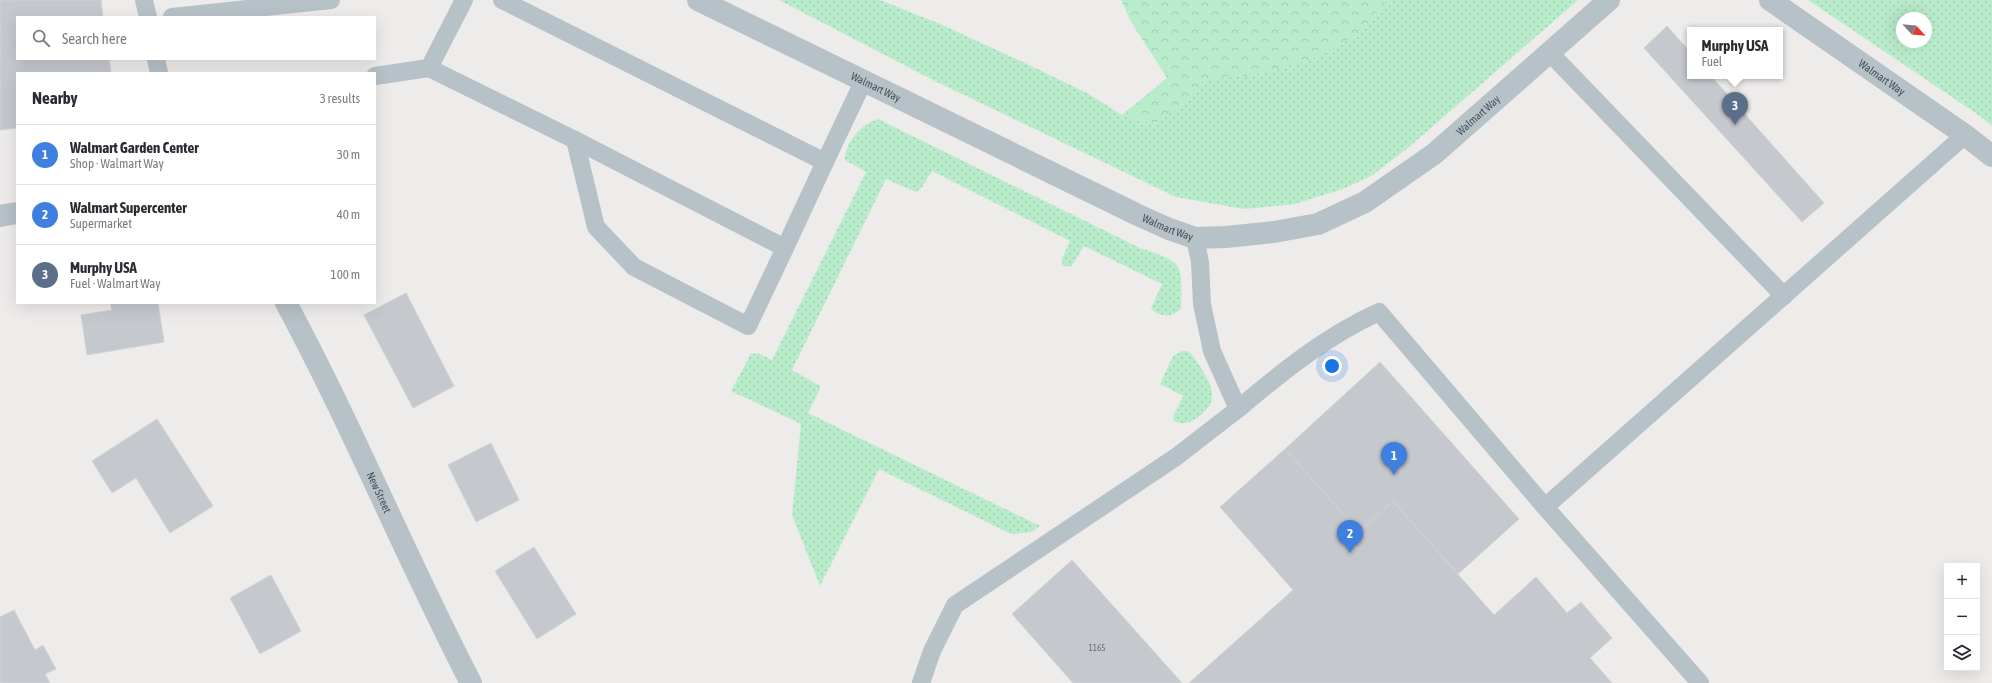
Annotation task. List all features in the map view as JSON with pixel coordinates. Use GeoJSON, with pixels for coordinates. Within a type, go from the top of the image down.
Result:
{"type":"FeatureCollection","features":[{"type":"Feature","properties":{"kind":"street","name":"Walmart Way"},"geometry":{"type":"LineString","coordinates":[[698,0],[1138,215],[1169,229],[1195,238],[1226,237],[1274,232],[1318,224],[1365,202],[1434,154],[1609,0]]}},
{"type":"Feature","properties":{"kind":"street","name":"Walmart Way"},"geometry":{"type":"LineString","coordinates":[[1770,0],[1966,135],[1992,156]]}},
{"type":"Feature","properties":{"kind":"street"},"geometry":{"type":"LineString","coordinates":[[0,216],[16,213]]}},
{"type":"Feature","properties":{"kind":"street","name":"New Street"},"geometry":{"type":"LineString","coordinates":[[286,304],[370,471],[450,644],[470,683]]}},
{"type":"Feature","properties":{"kind":"lane"},"geometry":{"type":"LineString","coordinates":[[144,0],[148,16]]}},
{"type":"Feature","properties":{"kind":"lane"},"geometry":{"type":"LineString","coordinates":[[181,16],[331,0]]}},
{"type":"Feature","properties":{"kind":"lane"},"geometry":{"type":"LineString","coordinates":[[429,68],[464,0]]}},
{"type":"Feature","properties":{"kind":"lane"},"geometry":{"type":"LineString","coordinates":[[502,0],[825,162]]}},
{"type":"Feature","properties":{"kind":"lane"},"geometry":{"type":"LineString","coordinates":[[1549,52],[1784,296]]}},
{"type":"Feature","properties":{"kind":"lane"},"geometry":{"type":"LineString","coordinates":[[156,60],[159,72]]}},
{"type":"Feature","properties":{"kind":"lane"},"geometry":{"type":"LineString","coordinates":[[376,76],[429,68],[575,140],[785,248]]}},
{"type":"Feature","properties":{"kind":"lane"},"geometry":{"type":"LineString","coordinates":[[575,140],[596,227],[634,267],[748,326],[864,82]]}},
{"type":"Feature","properties":{"kind":"lane"},"geometry":{"type":"LineString","coordinates":[[1545,507],[1966,135]]}},
{"type":"Feature","properties":{"kind":"lane"},"geometry":{"type":"LineString","coordinates":[[1195,238],[1200,262],[1202,304],[1212,351],[1238,409]]}},
{"type":"Feature","properties":{"kind":"lane"},"geometry":{"type":"LineString","coordinates":[[921,683],[932,651],[955,605],[1176,457],[1278,376],[1320,345],[1355,323],[1379,312],[1545,507],[1700,683]]}},
{"type":"Feature","properties":{"kind":"green space"},"geometry":{"type":"Polygon","coordinates":[[[779,0],[880,0],[940,24],[1027,64],[1087,93],[1122,115],[1155,124],[1182,104],[1205,79],[1245,76],[1279,69],[1359,33],[1388,0],[1578,0],[1408,148],[1371,176],[1343,189],[1295,204],[1244,209],[1176,197],[933,80],[779,0]]]}},
{"type":"Feature","properties":{"kind":"green space"},"geometry":{"type":"Polygon","coordinates":[[[1121,0],[1388,0],[1359,33],[1321,56],[1279,69],[1245,76],[1205,79],[1182,104],[1155,124],[1122,115],[1167,78],[1130,20],[1121,0]]]}},
{"type":"Feature","properties":{"kind":"green space"},"geometry":{"type":"Polygon","coordinates":[[[1808,0],[1992,0],[1992,126],[1980,116],[1808,0]]]}},
{"type":"Feature","properties":{"kind":"green space"},"geometry":{"type":"Polygon","coordinates":[[[878,119],[1140,248],[1166,257],[1178,266],[1181,282],[1181,309],[1170,315],[1158,314],[1151,309],[1162,284],[1084,246],[1071,267],[1062,265],[1062,259],[1070,241],[932,171],[922,187],[916,192],[886,179],[792,370],[820,386],[820,389],[808,413],[1040,526],[1031,532],[1011,534],[879,469],[820,586],[792,515],[801,424],[731,391],[751,354],[758,353],[772,360],[866,172],[845,160],[851,140],[866,125],[878,119]]]}},
{"type":"Feature","properties":{"kind":"green space"},"geometry":{"type":"Polygon","coordinates":[[[1182,351],[1188,351],[1197,361],[1208,380],[1212,392],[1211,403],[1208,408],[1197,418],[1186,423],[1174,421],[1173,417],[1183,396],[1160,384],[1173,356],[1182,351]]]}},
{"type":"Feature","properties":{"kind":"building"},"geometry":{"type":"Polygon","coordinates":[[[0,0],[101,0],[103,16],[16,16],[16,60],[109,60],[111,72],[16,72],[16,128],[0,130],[0,0]]]}},
{"type":"Feature","properties":{"kind":"building"},"geometry":{"type":"Polygon","coordinates":[[[1667,26],[1687,49],[1687,79],[1714,79],[1824,203],[1802,222],[1644,48],[1667,26]]]}},
{"type":"Feature","properties":{"kind":"building"},"geometry":{"type":"Polygon","coordinates":[[[406,293],[454,386],[413,408],[364,315],[406,293]]]}},
{"type":"Feature","properties":{"kind":"building"},"geometry":{"type":"Polygon","coordinates":[[[110,304],[158,304],[164,342],[87,355],[81,315],[112,310],[110,304]]]}},
{"type":"Feature","properties":{"kind":"building"},"geometry":{"type":"Polygon","coordinates":[[[1380,362],[1519,519],[1458,574],[1393,501],[1359,532],[1285,449],[1380,362]]]}},
{"type":"Feature","properties":{"kind":"building"},"geometry":{"type":"Polygon","coordinates":[[[157,419],[213,506],[170,533],[136,478],[112,493],[92,461],[157,419]]]}},
{"type":"Feature","properties":{"kind":"building"},"geometry":{"type":"Polygon","coordinates":[[[491,443],[519,500],[476,522],[448,465],[491,443]]]}},
{"type":"Feature","properties":{"kind":"building"},"geometry":{"type":"Polygon","coordinates":[[[1285,449],[1359,532],[1393,501],[1494,615],[1536,577],[1567,613],[1581,602],[1612,638],[1590,658],[1612,683],[1189,683],[1293,590],[1220,507],[1285,449]]]}},
{"type":"Feature","properties":{"kind":"building"},"geometry":{"type":"Polygon","coordinates":[[[534,547],[576,614],[537,639],[495,571],[534,547]]]}},
{"type":"Feature","properties":{"kind":"building"},"geometry":{"type":"Polygon","coordinates":[[[1072,560],[1182,683],[1073,683],[1012,614],[1072,560]]]}},
{"type":"Feature","properties":{"kind":"building"},"geometry":{"type":"Polygon","coordinates":[[[271,575],[301,631],[260,654],[230,598],[271,575]]]}},
{"type":"Feature","properties":{"kind":"building"},"geometry":{"type":"Polygon","coordinates":[[[14,610],[35,650],[43,645],[56,669],[45,674],[50,683],[0,683],[0,617],[14,610]]]}},
{"type":"Feature","properties":{"kind":"place","name":"Murphy USA"},"geometry":{"type":"Point","coordinates":[1735,125]}},
{"type":"Feature","properties":{"kind":"place","name":"Walmart Garden Center"},"geometry":{"type":"Point","coordinates":[1394,475]}},
{"type":"Feature","properties":{"kind":"place","name":"Walmart Supercenter"},"geometry":{"type":"Point","coordinates":[1350,553]}}]}
